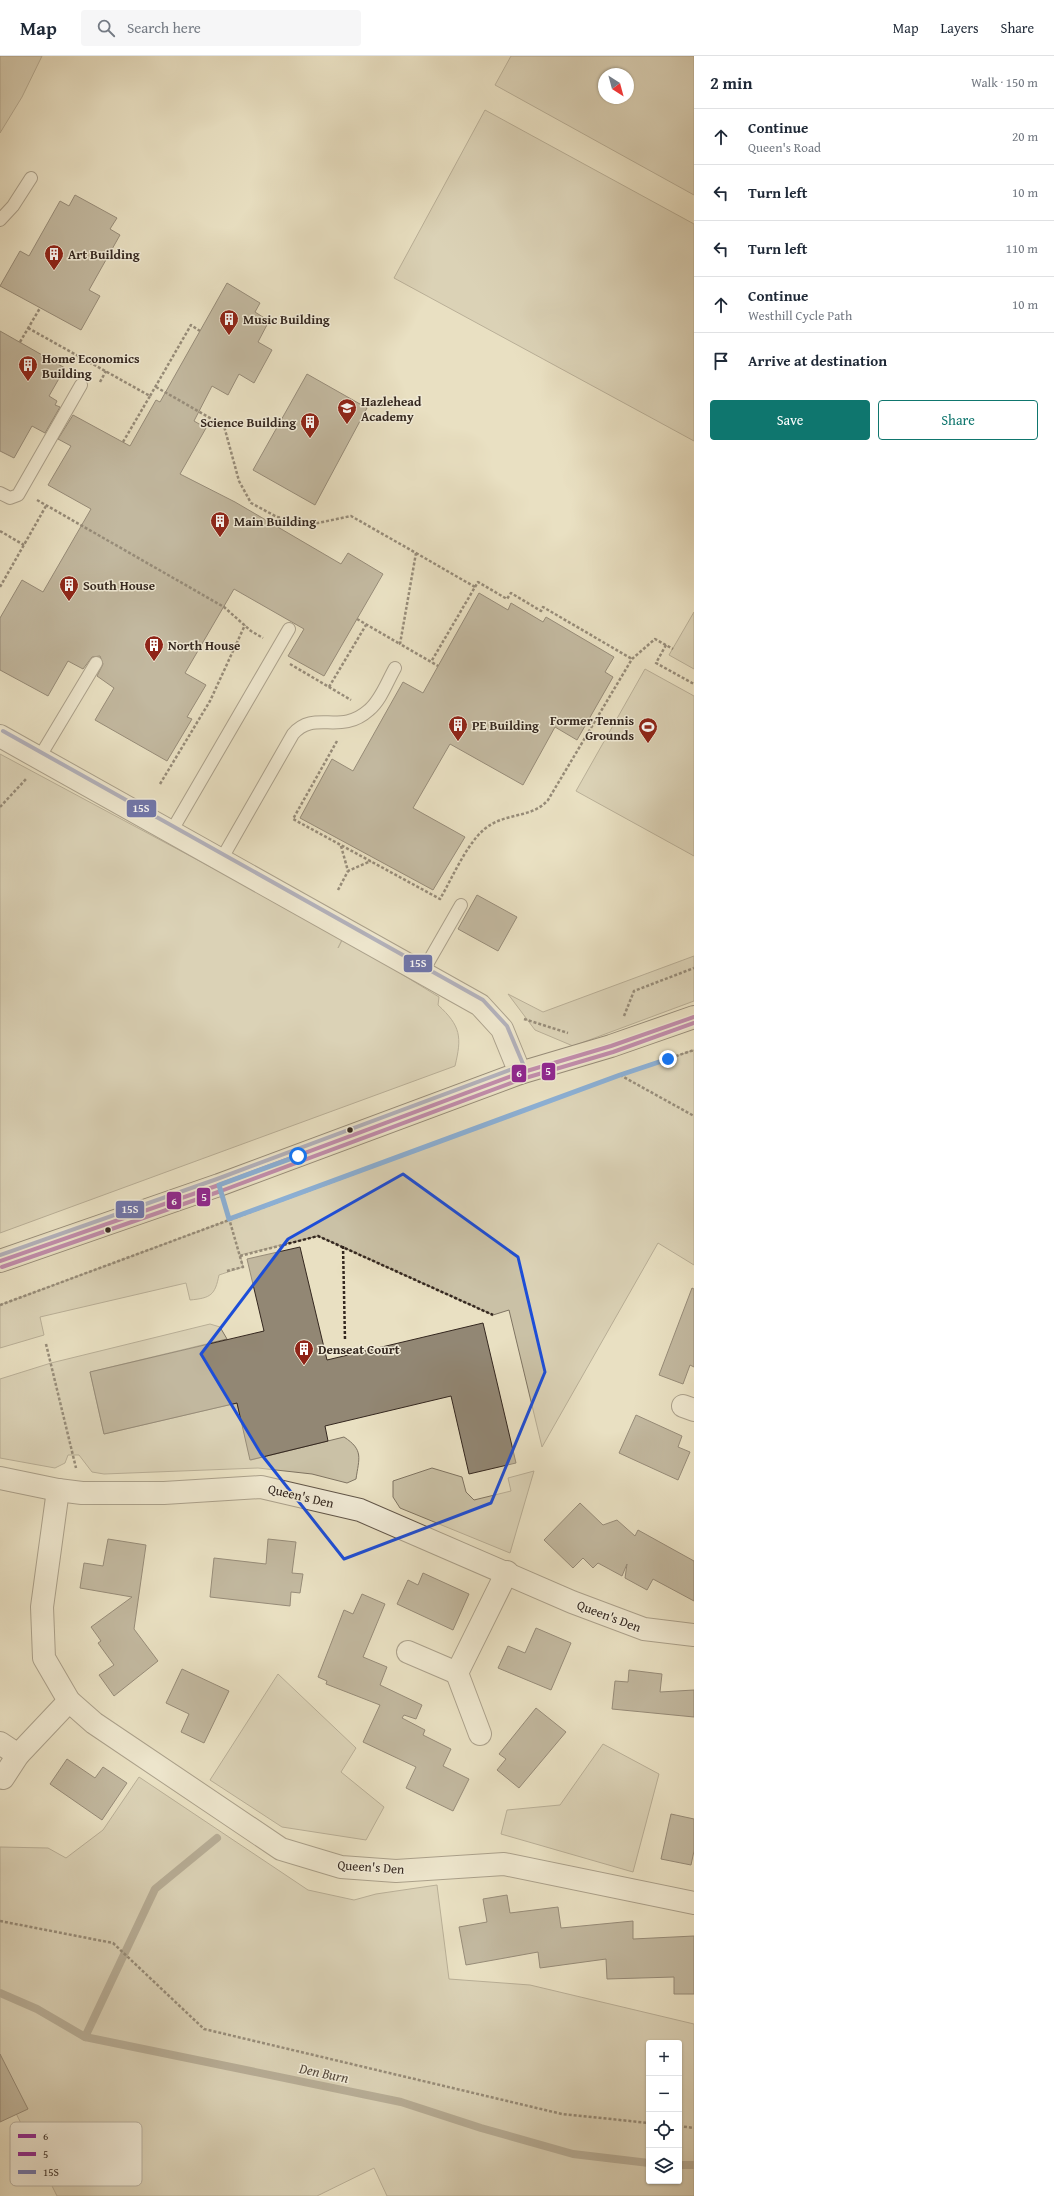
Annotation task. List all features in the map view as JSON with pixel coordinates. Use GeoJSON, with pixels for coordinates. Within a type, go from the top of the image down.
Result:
{"type":"FeatureCollection","features":[{"type":"Feature","properties":{"kind":"main road"},"geometry":{"type":"LineString","coordinates":[[0,1262],[219,1185],[520,1073],[611,1046],[694,1017]]}},
{"type":"Feature","properties":{"kind":"street"},"geometry":{"type":"LineString","coordinates":[[0,736],[480,1005],[502,1029],[520,1073]]}},
{"type":"Feature","properties":{"kind":"street","name":"Queen's Den"},"geometry":{"type":"LineString","coordinates":[[0,1478],[58,1490],[82,1493],[164,1493],[261,1487],[360,1510],[507,1572],[572,1602],[644,1629],[694,1635]]}},
{"type":"Feature","properties":{"kind":"street","name":"Queen's Den"},"geometry":{"type":"LineString","coordinates":[[58,1490],[42,1607],[44,1658],[69,1701],[94,1723],[281,1849],[341,1867],[396,1872],[504,1864],[694,1903]]}},
{"type":"Feature","properties":{"kind":"street"},"geometry":{"type":"LineString","coordinates":[[457,1673],[507,1572]]}},
{"type":"Feature","properties":{"kind":"street"},"geometry":{"type":"LineString","coordinates":[[408,1652],[457,1673],[480,1734]]}},
{"type":"Feature","properties":{"kind":"street"},"geometry":{"type":"LineString","coordinates":[[3,1778],[18,1755],[69,1701]]}},
{"type":"Feature","properties":{"kind":"street"},"geometry":{"type":"LineString","coordinates":[[0,1743],[18,1755]]}},
{"type":"Feature","properties":{"kind":"lane"},"geometry":{"type":"LineString","coordinates":[[0,220],[13,206],[32,178]]}},
{"type":"Feature","properties":{"kind":"lane"},"geometry":{"type":"LineString","coordinates":[[0,493],[10,498],[18,495],[81,385]]}},
{"type":"Feature","properties":{"kind":"lane"},"geometry":{"type":"LineString","coordinates":[[171,832],[290,629]]}},
{"type":"Feature","properties":{"kind":"lane"},"geometry":{"type":"LineString","coordinates":[[39,758],[96,663]]}},
{"type":"Feature","properties":{"kind":"lane"},"geometry":{"type":"LineString","coordinates":[[221,860],[296,731],[306,724],[313,722],[348,722],[359,718],[373,706],[395,668]]}},
{"type":"Feature","properties":{"kind":"lane"},"geometry":{"type":"LineString","coordinates":[[422,973],[461,905]]}},
{"type":"Feature","properties":{"kind":"path"},"geometry":{"type":"LineString","coordinates":[[20,342],[40,308]]}},
{"type":"Feature","properties":{"kind":"path"},"geometry":{"type":"LineString","coordinates":[[123,442],[191,326],[200,331]]}},
{"type":"Feature","properties":{"kind":"path"},"geometry":{"type":"LineString","coordinates":[[28,328],[150,396]]}},
{"type":"Feature","properties":{"kind":"path"},"geometry":{"type":"LineString","coordinates":[[98,385],[106,371]]}},
{"type":"Feature","properties":{"kind":"path"},"geometry":{"type":"LineString","coordinates":[[156,387],[224,426],[239,481],[251,503],[277,517],[313,524],[352,516],[475,587]]}},
{"type":"Feature","properties":{"kind":"path"},"geometry":{"type":"LineString","coordinates":[[34,498],[224,607],[276,651],[329,687],[358,704],[293,819],[440,899],[472,844],[486,828],[506,817],[534,812],[548,800],[632,659],[655,639],[673,649]]}},
{"type":"Feature","properties":{"kind":"path"},"geometry":{"type":"LineString","coordinates":[[0,587],[46,506]]}},
{"type":"Feature","properties":{"kind":"path"},"geometry":{"type":"LineString","coordinates":[[0,531],[24,545]]}},
{"type":"Feature","properties":{"kind":"path"},"geometry":{"type":"LineString","coordinates":[[400,644],[416,553]]}},
{"type":"Feature","properties":{"kind":"path"},"geometry":{"type":"LineString","coordinates":[[431,662],[478,582],[507,599],[511,593],[541,611],[543,607],[632,659]]}},
{"type":"Feature","properties":{"kind":"path"},"geometry":{"type":"LineString","coordinates":[[357,619],[438,666]]}},
{"type":"Feature","properties":{"kind":"path"},"geometry":{"type":"LineString","coordinates":[[329,687],[366,625]]}},
{"type":"Feature","properties":{"kind":"path"},"geometry":{"type":"LineString","coordinates":[[160,784],[210,701],[245,626]]}},
{"type":"Feature","properties":{"kind":"path"},"geometry":{"type":"LineString","coordinates":[[666,645],[656,663],[694,684]]}},
{"type":"Feature","properties":{"kind":"path"},"geometry":{"type":"LineString","coordinates":[[0,807],[20,786],[39,758]]}},
{"type":"Feature","properties":{"kind":"path"},"geometry":{"type":"LineString","coordinates":[[341,845],[348,871]]}},
{"type":"Feature","properties":{"kind":"path"},"geometry":{"type":"LineString","coordinates":[[338,890],[348,871],[371,861]]}},
{"type":"Feature","properties":{"kind":"path"},"geometry":{"type":"LineString","coordinates":[[611,1046],[634,991],[694,968]]}},
{"type":"Feature","properties":{"kind":"path"},"geometry":{"type":"LineString","coordinates":[[516,1016],[574,1035]]}},
{"type":"Feature","properties":{"kind":"path"},"geometry":{"type":"LineString","coordinates":[[0,1304],[620,1075],[694,1050]]}},
{"type":"Feature","properties":{"kind":"path"},"geometry":{"type":"LineString","coordinates":[[620,1075],[694,1116]]}},
{"type":"Feature","properties":{"kind":"path"},"geometry":{"type":"LineString","coordinates":[[219,1185],[243,1267],[227,1272]]}},
{"type":"Feature","properties":{"kind":"path"},"geometry":{"type":"LineString","coordinates":[[240,1256],[318,1236],[493,1315]]}},
{"type":"Feature","properties":{"kind":"path"},"geometry":{"type":"LineString","coordinates":[[343,1246],[344,1340]]}},
{"type":"Feature","properties":{"kind":"path"},"geometry":{"type":"LineString","coordinates":[[46,1344],[82,1493]]}},
{"type":"Feature","properties":{"kind":"path"},"geometry":{"type":"LineString","coordinates":[[0,1921],[114,1943],[204,2029],[562,2114],[646,2123]]}},
{"type":"Feature","properties":{"kind":"path"},"geometry":{"type":"LineString","coordinates":[[682,2126],[694,2128]]}},
{"type":"Feature","properties":{"kind":"highlighted area"},"geometry":{"type":"Polygon","coordinates":[[[403,1174],[518,1257],[545,1372],[491,1503],[344,1559],[261,1454],[201,1354],[288,1239],[403,1174]]]}},
{"type":"Feature","properties":{"kind":"shaded area"},"geometry":{"type":"Polygon","coordinates":[[[0,56],[42,56],[22,97],[0,133],[0,56]]]}},
{"type":"Feature","properties":{"kind":"shaded area"},"geometry":{"type":"Polygon","coordinates":[[[511,56],[694,56],[694,195],[495,85],[511,56]]]}},
{"type":"Feature","properties":{"kind":"shaded area"},"geometry":{"type":"Polygon","coordinates":[[[485,110],[694,224],[694,441],[394,278],[485,110]]]}},
{"type":"Feature","properties":{"kind":"shaded area"},"geometry":{"type":"Polygon","coordinates":[[[694,612],[694,669],[669,655],[694,612]]]}},
{"type":"Feature","properties":{"kind":"shaded area","name":"Former Tennis Grounds"},"geometry":{"type":"Polygon","coordinates":[[[645,669],[694,696],[694,856],[576,791],[645,669]]]}},
{"type":"Feature","properties":{"kind":"shaded area"},"geometry":{"type":"Polygon","coordinates":[[[0,754],[343,938],[439,997],[438,1005],[446,1012],[458,1032],[459,1047],[455,1066],[0,1233],[0,754]]]}},
{"type":"Feature","properties":{"kind":"shaded area"},"geometry":{"type":"Polygon","coordinates":[[[694,956],[694,1001],[573,1046],[535,1030],[508,994],[543,1012],[694,956]]]}},
{"type":"Feature","properties":{"kind":"shaded area"},"geometry":{"type":"Polygon","coordinates":[[[694,1050],[694,1265],[658,1243],[542,1447],[509,1310],[493,1315],[318,1236],[240,1255],[243,1267],[219,1275],[214,1291],[203,1298],[190,1300],[186,1283],[40,1317],[44,1335],[0,1348],[0,1305],[620,1075],[694,1050]]]}},
{"type":"Feature","properties":{"kind":"shaded area"},"geometry":{"type":"Polygon","coordinates":[[[210,1324],[220,1327],[227,1339],[90,1372],[104,1434],[237,1403],[251,1460],[344,1437],[355,1446],[359,1455],[356,1479],[347,1483],[312,1474],[258,1468],[104,1474],[92,1472],[79,1455],[68,1455],[65,1463],[55,1468],[0,1458],[0,1379],[51,1363],[210,1324]]]}},
{"type":"Feature","properties":{"kind":"shaded area"},"geometry":{"type":"Polygon","coordinates":[[[432,1468],[462,1477],[466,1492],[474,1500],[511,1491],[508,1478],[534,1471],[510,1553],[400,1508],[393,1497],[393,1481],[432,1468]]]}},
{"type":"Feature","properties":{"kind":"shaded area"},"geometry":{"type":"Polygon","coordinates":[[[278,1674],[356,1748],[341,1772],[384,1807],[366,1840],[282,1827],[210,1780],[278,1674]]]}},
{"type":"Feature","properties":{"kind":"shaded area"},"geometry":{"type":"Polygon","coordinates":[[[603,1744],[659,1774],[633,1872],[501,1834],[507,1810],[560,1805],[603,1744]]]}},
{"type":"Feature","properties":{"kind":"shaded area"},"geometry":{"type":"Polygon","coordinates":[[[139,1777],[308,1890],[354,1900],[376,1894],[437,1885],[449,1979],[530,1985],[694,2024],[694,2196],[387,2196],[374,2168],[317,2196],[57,2196],[52,2186],[142,2186],[142,2122],[20,2122],[0,2081],[0,1847],[48,1848],[66,1858],[103,1830],[139,1777]]]}},
{"type":"Feature","properties":{"kind":"building","name":"Art Building"},"geometry":{"type":"Polygon","coordinates":[[[75,195],[117,218],[110,229],[120,235],[89,290],[100,296],[81,330],[0,286],[20,251],[29,256],[60,201],[69,206],[75,195]]]}},
{"type":"Feature","properties":{"kind":"building"},"geometry":{"type":"Polygon","coordinates":[[[227,283],[260,303],[255,312],[269,321],[258,342],[272,350],[254,383],[239,374],[228,395],[212,386],[194,421],[206,428],[180,474],[235,502],[341,564],[348,553],[383,574],[324,676],[288,656],[304,629],[234,589],[185,673],[206,685],[187,717],[192,719],[167,761],[95,720],[114,688],[97,676],[103,664],[100,656],[92,657],[83,669],[68,661],[48,696],[0,670],[0,618],[22,580],[43,592],[91,509],[48,485],[71,446],[58,439],[73,415],[130,446],[156,400],[160,402],[227,283]]]}},
{"type":"Feature","properties":{"kind":"building","name":"Home Economics Building"},"geometry":{"type":"Polygon","coordinates":[[[0,331],[65,368],[49,396],[57,401],[55,405],[60,407],[45,433],[32,426],[14,458],[0,451],[0,331]]]}},
{"type":"Feature","properties":{"kind":"building","name":"Science Building"},"geometry":{"type":"Polygon","coordinates":[[[307,374],[367,408],[315,505],[253,470],[307,374]]]}},
{"type":"Feature","properties":{"kind":"building","name":"PE Building"},"geometry":{"type":"Polygon","coordinates":[[[479,593],[508,610],[511,603],[543,622],[546,617],[614,657],[605,672],[613,677],[577,740],[555,727],[523,785],[450,744],[413,808],[465,837],[433,890],[300,818],[332,759],[353,771],[403,682],[423,693],[479,593]]]}},
{"type":"Feature","properties":{"kind":"building"},"geometry":{"type":"Polygon","coordinates":[[[477,895],[517,917],[498,951],[458,929],[477,895]]]}},
{"type":"Feature","properties":{"kind":"building","name":"Denseat Court"},"geometry":{"type":"Polygon","coordinates":[[[300,1247],[327,1360],[483,1323],[516,1463],[469,1474],[451,1396],[325,1426],[328,1441],[250,1460],[237,1403],[104,1434],[90,1372],[264,1331],[247,1259],[300,1247]]]}},
{"type":"Feature","properties":{"kind":"building"},"geometry":{"type":"Polygon","coordinates":[[[692,1288],[694,1289],[694,1367],[690,1365],[683,1384],[659,1375],[692,1288]]]}},
{"type":"Feature","properties":{"kind":"building"},"geometry":{"type":"Polygon","coordinates":[[[636,1415],[682,1436],[678,1447],[690,1452],[678,1480],[619,1453],[636,1415]]]}},
{"type":"Feature","properties":{"kind":"building"},"geometry":{"type":"Polygon","coordinates":[[[580,1503],[603,1525],[617,1520],[635,1536],[638,1530],[694,1561],[694,1601],[653,1579],[647,1590],[625,1578],[627,1564],[622,1576],[598,1563],[593,1568],[583,1558],[573,1568],[544,1540],[580,1503]]]}},
{"type":"Feature","properties":{"kind":"building"},"geometry":{"type":"Polygon","coordinates":[[[108,1539],[146,1545],[134,1629],[158,1661],[114,1696],[99,1675],[114,1665],[98,1643],[101,1641],[91,1627],[132,1597],[80,1588],[84,1563],[103,1566],[108,1539]]]}},
{"type":"Feature","properties":{"kind":"building"},"geometry":{"type":"Polygon","coordinates":[[[268,1539],[296,1542],[292,1573],[303,1574],[300,1593],[291,1592],[290,1606],[210,1597],[214,1558],[266,1564],[268,1539]]]}},
{"type":"Feature","properties":{"kind":"building"},"geometry":{"type":"Polygon","coordinates":[[[423,1573],[469,1594],[453,1630],[397,1604],[408,1580],[418,1585],[423,1573]]]}},
{"type":"Feature","properties":{"kind":"building"},"geometry":{"type":"Polygon","coordinates":[[[362,1594],[385,1604],[363,1657],[387,1667],[380,1685],[422,1705],[416,1719],[404,1715],[402,1718],[425,1730],[423,1735],[451,1749],[443,1766],[469,1779],[453,1811],[406,1788],[416,1767],[363,1742],[380,1705],[326,1684],[327,1681],[318,1677],[344,1610],[353,1614],[362,1594]]]}},
{"type":"Feature","properties":{"kind":"building"},"geometry":{"type":"Polygon","coordinates":[[[536,1628],[571,1643],[551,1690],[498,1668],[508,1646],[525,1653],[536,1628]]]}},
{"type":"Feature","properties":{"kind":"building"},"geometry":{"type":"Polygon","coordinates":[[[182,1669],[229,1691],[204,1743],[181,1732],[189,1714],[166,1703],[182,1669]]]}},
{"type":"Feature","properties":{"kind":"building"},"geometry":{"type":"Polygon","coordinates":[[[629,1670],[662,1674],[660,1692],[694,1690],[694,1717],[612,1709],[615,1681],[628,1682],[629,1670]]]}},
{"type":"Feature","properties":{"kind":"building"},"geometry":{"type":"Polygon","coordinates":[[[536,1708],[566,1732],[519,1788],[497,1770],[506,1759],[499,1754],[536,1708]]]}},
{"type":"Feature","properties":{"kind":"building"},"geometry":{"type":"Polygon","coordinates":[[[67,1759],[95,1778],[103,1767],[127,1783],[102,1820],[50,1784],[67,1759]]]}},
{"type":"Feature","properties":{"kind":"building"},"geometry":{"type":"Polygon","coordinates":[[[671,1814],[694,1819],[694,1851],[691,1865],[661,1859],[671,1814]]]}},
{"type":"Feature","properties":{"kind":"building"},"geometry":{"type":"Polygon","coordinates":[[[507,1895],[510,1913],[558,1907],[561,1928],[633,1921],[633,1939],[694,1936],[694,1994],[674,1994],[674,1977],[607,1979],[606,1959],[540,1968],[538,1952],[466,1965],[459,1927],[487,1922],[483,1899],[507,1895]]]}},
{"type":"Feature","properties":{"kind":"building"},"geometry":{"type":"Polygon","coordinates":[[[0,2054],[28,2109],[0,2122],[0,2054]]]}},
{"type":"Feature","properties":{"kind":"waterway"},"geometry":{"type":"LineString","coordinates":[[85,2037],[155,1889],[217,1838]]}},
{"type":"Feature","properties":{"kind":"waterway","name":"Den Burn"},"geometry":{"type":"LineString","coordinates":[[0,1993],[37,2009],[85,2037],[401,2102],[481,2128],[573,2154],[646,2163]]}},
{"type":"Feature","properties":{"kind":"waterway","name":"Den Burn"},"geometry":{"type":"LineString","coordinates":[[682,2165],[694,2165]]}},
{"type":"Feature","properties":{"kind":"transit line","name":"15S"},"geometry":{"type":"LineString","coordinates":[[3,731],[483,1000],[507,1026],[526,1071]]}},
{"type":"Feature","properties":{"kind":"transit line","name":"6"},"geometry":{"type":"LineString","coordinates":[[0,1261],[219,1185],[520,1073],[611,1046],[694,1017]]}},
{"type":"Feature","properties":{"kind":"transit line","name":"5"},"geometry":{"type":"LineString","coordinates":[[2,1267],[221,1191],[522,1079],[613,1052],[694,1023]]}},
{"type":"Feature","properties":{"kind":"transit line","name":"15S"},"geometry":{"type":"LineString","coordinates":[[0,1255],[217,1179],[518,1067]]}},
{"type":"Feature","properties":{"kind":"place","name":"Art Building"},"geometry":{"type":"Point","coordinates":[54,271]}},
{"type":"Feature","properties":{"kind":"place","name":"Music Building"},"geometry":{"type":"Point","coordinates":[229,336]}},
{"type":"Feature","properties":{"kind":"place","name":"Home Economics Building"},"geometry":{"type":"Point","coordinates":[28,382]}},
{"type":"Feature","properties":{"kind":"place","name":"Hazlehead Academy"},"geometry":{"type":"Point","coordinates":[347,425]}},
{"type":"Feature","properties":{"kind":"place","name":"Science Building"},"geometry":{"type":"Point","coordinates":[310,439]}},
{"type":"Feature","properties":{"kind":"place","name":"Main Building"},"geometry":{"type":"Point","coordinates":[220,538]}},
{"type":"Feature","properties":{"kind":"place","name":"South House"},"geometry":{"type":"Point","coordinates":[69,602]}},
{"type":"Feature","properties":{"kind":"place","name":"North House"},"geometry":{"type":"Point","coordinates":[154,662]}},
{"type":"Feature","properties":{"kind":"place","name":"PE Building"},"geometry":{"type":"Point","coordinates":[458,742]}},
{"type":"Feature","properties":{"kind":"place","name":"Former Tennis Grounds"},"geometry":{"type":"Point","coordinates":[648,744]}},
{"type":"Feature","properties":{"kind":"place","name":"Denseat Court"},"geometry":{"type":"Point","coordinates":[304,1366]}},
{"type":"Feature","properties":{"kind":"route"},"geometry":{"type":"LineString","coordinates":[[298,1156],[219,1185],[229,1219],[620,1075],[668,1059]]}}]}
